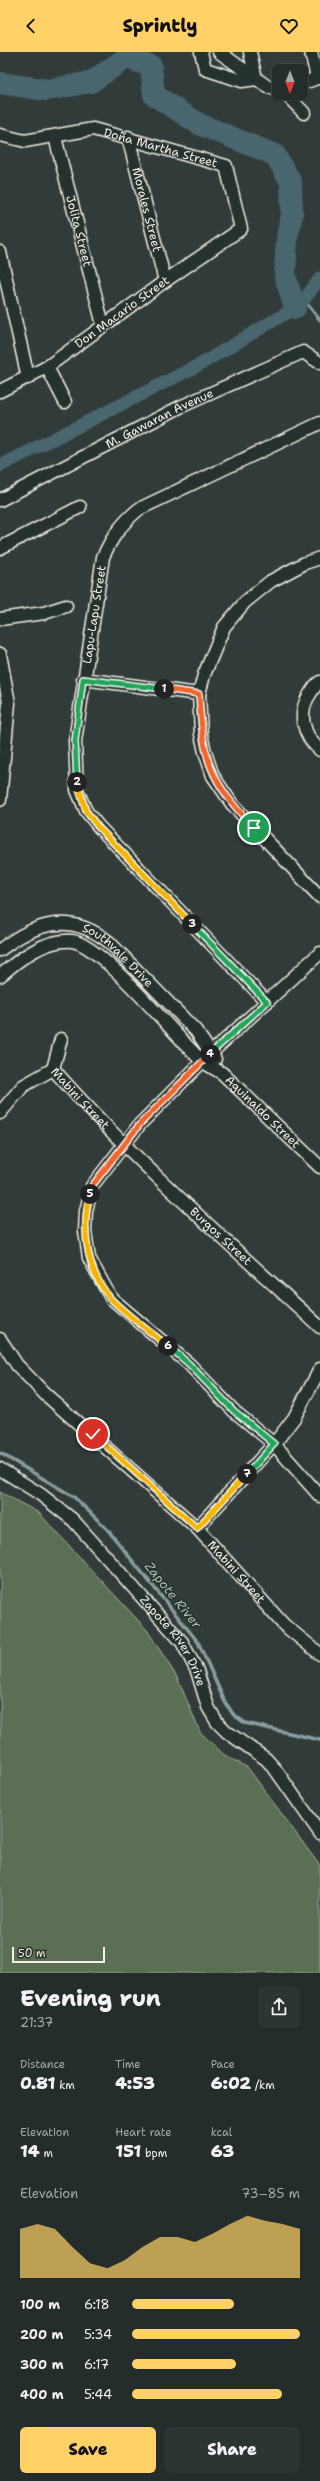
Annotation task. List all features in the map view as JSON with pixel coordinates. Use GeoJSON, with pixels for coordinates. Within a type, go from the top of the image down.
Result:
{"type":"FeatureCollection","features":[{"type":"Feature","properties":{"kind":"street"},"geometry":{"type":"LineString","coordinates":[[201,52],[202,64],[209,72],[242,81],[256,79]]}},
{"type":"Feature","properties":{"kind":"street"},"geometry":{"type":"LineString","coordinates":[[219,52],[256,79],[272,88]]}},
{"type":"Feature","properties":{"kind":"street"},"geometry":{"type":"LineString","coordinates":[[250,52],[256,79]]}},
{"type":"Feature","properties":{"kind":"street"},"geometry":{"type":"LineString","coordinates":[[308,82],[318,78],[311,52]]}},
{"type":"Feature","properties":{"kind":"street"},"geometry":{"type":"LineString","coordinates":[[292,100],[304,113]]}},
{"type":"Feature","properties":{"kind":"street","name":"Doña Martha Street"},"geometry":{"type":"LineString","coordinates":[[0,135],[25,141],[55,137],[93,129],[226,166],[241,229]]}},
{"type":"Feature","properties":{"kind":"street","name":"Jolita Street"},"geometry":{"type":"LineString","coordinates":[[55,137],[103,325]]}},
{"type":"Feature","properties":{"kind":"street","name":"Morales Street"},"geometry":{"type":"LineString","coordinates":[[128,138],[165,281]]}},
{"type":"Feature","properties":{"kind":"street","name":"Don Macario Street"},"geometry":{"type":"LineString","coordinates":[[0,391],[47,367],[103,325],[241,229]]}},
{"type":"Feature","properties":{"kind":"street"},"geometry":{"type":"LineString","coordinates":[[0,252],[28,378]]}},
{"type":"Feature","properties":{"kind":"street","name":"M. Gawaran Avenue"},"geometry":{"type":"LineString","coordinates":[[0,500],[180,407],[303,352],[320,363]]}},
{"type":"Feature","properties":{"kind":"street"},"geometry":{"type":"LineString","coordinates":[[47,367],[65,402]]}},
{"type":"Feature","properties":{"kind":"street","name":"Lapu-Lapu Street"},"geometry":{"type":"LineString","coordinates":[[267,1002],[98,827],[86,811],[77,790],[74,763],[75,741],[83,679],[103,557],[113,536],[124,522],[139,509],[320,423]]}},
{"type":"Feature","properties":{"kind":"street"},"geometry":{"type":"LineString","coordinates":[[0,548],[80,507]]}},
{"type":"Feature","properties":{"kind":"street"},"geometry":{"type":"LineString","coordinates":[[320,558],[305,563],[271,581],[245,602],[224,628],[204,675],[199,694],[201,734],[213,776],[232,804],[320,897]]}},
{"type":"Feature","properties":{"kind":"street"},"geometry":{"type":"LineString","coordinates":[[0,619],[44,613],[66,606]]}},
{"type":"Feature","properties":{"kind":"street"},"geometry":{"type":"LineString","coordinates":[[0,654],[9,703],[0,792]]}},
{"type":"Feature","properties":{"kind":"street"},"geometry":{"type":"LineString","coordinates":[[83,679],[199,694]]}},
{"type":"Feature","properties":{"kind":"street"},"geometry":{"type":"LineString","coordinates":[[320,682],[305,701],[302,722],[310,742],[320,750]]}},
{"type":"Feature","properties":{"kind":"street","name":"Southvale Drive"},"geometry":{"type":"LineString","coordinates":[[0,948],[44,926],[57,923],[84,926],[109,942],[196,1031],[212,1052]]}},
{"type":"Feature","properties":{"kind":"street","name":"Southvale Drive"},"geometry":{"type":"LineString","coordinates":[[0,976],[12,966],[41,947],[58,942],[74,941],[88,947],[98,954],[203,1061]]}},
{"type":"Feature","properties":{"kind":"street"},"geometry":{"type":"LineString","coordinates":[[0,948],[12,966]]}},
{"type":"Feature","properties":{"kind":"street"},"geometry":{"type":"LineString","coordinates":[[320,953],[212,1052],[140,1124],[92,1186],[86,1210],[85,1231],[89,1258],[100,1282],[111,1298],[189,1364],[234,1411],[274,1444],[320,1496]]}},
{"type":"Feature","properties":{"kind":"street"},"geometry":{"type":"LineString","coordinates":[[148,1004],[160,993]]}},
{"type":"Feature","properties":{"kind":"street"},"geometry":{"type":"LineString","coordinates":[[54,1069],[62,1039]]}},
{"type":"Feature","properties":{"kind":"street","name":"Aguinaldo Street"},"geometry":{"type":"LineString","coordinates":[[212,1052],[222,1073]]}},
{"type":"Feature","properties":{"kind":"street","name":"Aguinaldo Street"},"geometry":{"type":"LineString","coordinates":[[203,1061],[222,1073],[320,1167]]}},
{"type":"Feature","properties":{"kind":"street","name":"Mabini Street"},"geometry":{"type":"LineString","coordinates":[[0,1113],[23,1086],[54,1069],[90,1110],[125,1143]]}},
{"type":"Feature","properties":{"kind":"street","name":"Burgos Street"},"geometry":{"type":"LineString","coordinates":[[125,1143],[185,1203],[320,1327]]}},
{"type":"Feature","properties":{"kind":"street","name":"Mabini Street"},"geometry":{"type":"LineString","coordinates":[[0,1339],[17,1365],[46,1394],[197,1528],[284,1625],[320,1654]]}},
{"type":"Feature","properties":{"kind":"street"},"geometry":{"type":"LineString","coordinates":[[197,1528],[274,1444],[294,1418],[320,1369]]}},
{"type":"Feature","properties":{"kind":"street","name":"Zapote River Drive"},"geometry":{"type":"LineString","coordinates":[[0,1469],[63,1510],[167,1623],[189,1654],[208,1707],[217,1722],[227,1732],[275,1768],[320,1833]]}},
{"type":"Feature","properties":{"kind":"green space"},"geometry":{"type":"Polygon","coordinates":[[[0,1492],[39,1513],[147,1630],[177,1677],[200,1732],[223,1754],[248,1768],[320,1866],[320,1973],[0,1973],[0,1492]]]}},
{"type":"Feature","properties":{"kind":"waterway"},"geometry":{"type":"LineString","coordinates":[[0,83],[47,90],[91,82],[126,58],[151,66],[154,95],[199,124],[275,155],[291,182],[292,215],[287,237],[285,276],[295,308]]}},
{"type":"Feature","properties":{"kind":"waterway"},"geometry":{"type":"LineString","coordinates":[[0,466],[199,365],[295,308],[304,300],[320,278]]}},
{"type":"Feature","properties":{"kind":"waterway"},"geometry":{"type":"LineString","coordinates":[[304,300],[320,320]]}},
{"type":"Feature","properties":{"kind":"waterway","name":"Zapote River"},"geometry":{"type":"LineString","coordinates":[[0,1453],[74,1497],[107,1529],[198,1642],[225,1702],[233,1714],[245,1723],[320,1740]]}},
{"type":"Feature","properties":{"kind":"route"},"geometry":{"type":"LineString","coordinates":[[93,1434],[197,1528],[274,1444],[234,1411],[189,1364],[111,1298],[100,1282],[89,1258],[85,1231],[86,1210],[92,1186],[140,1124],[203,1061],[267,1002],[98,827],[86,811],[77,790],[74,763],[75,741],[83,679],[199,694],[201,734],[213,776],[232,804],[254,828]]}}]}
